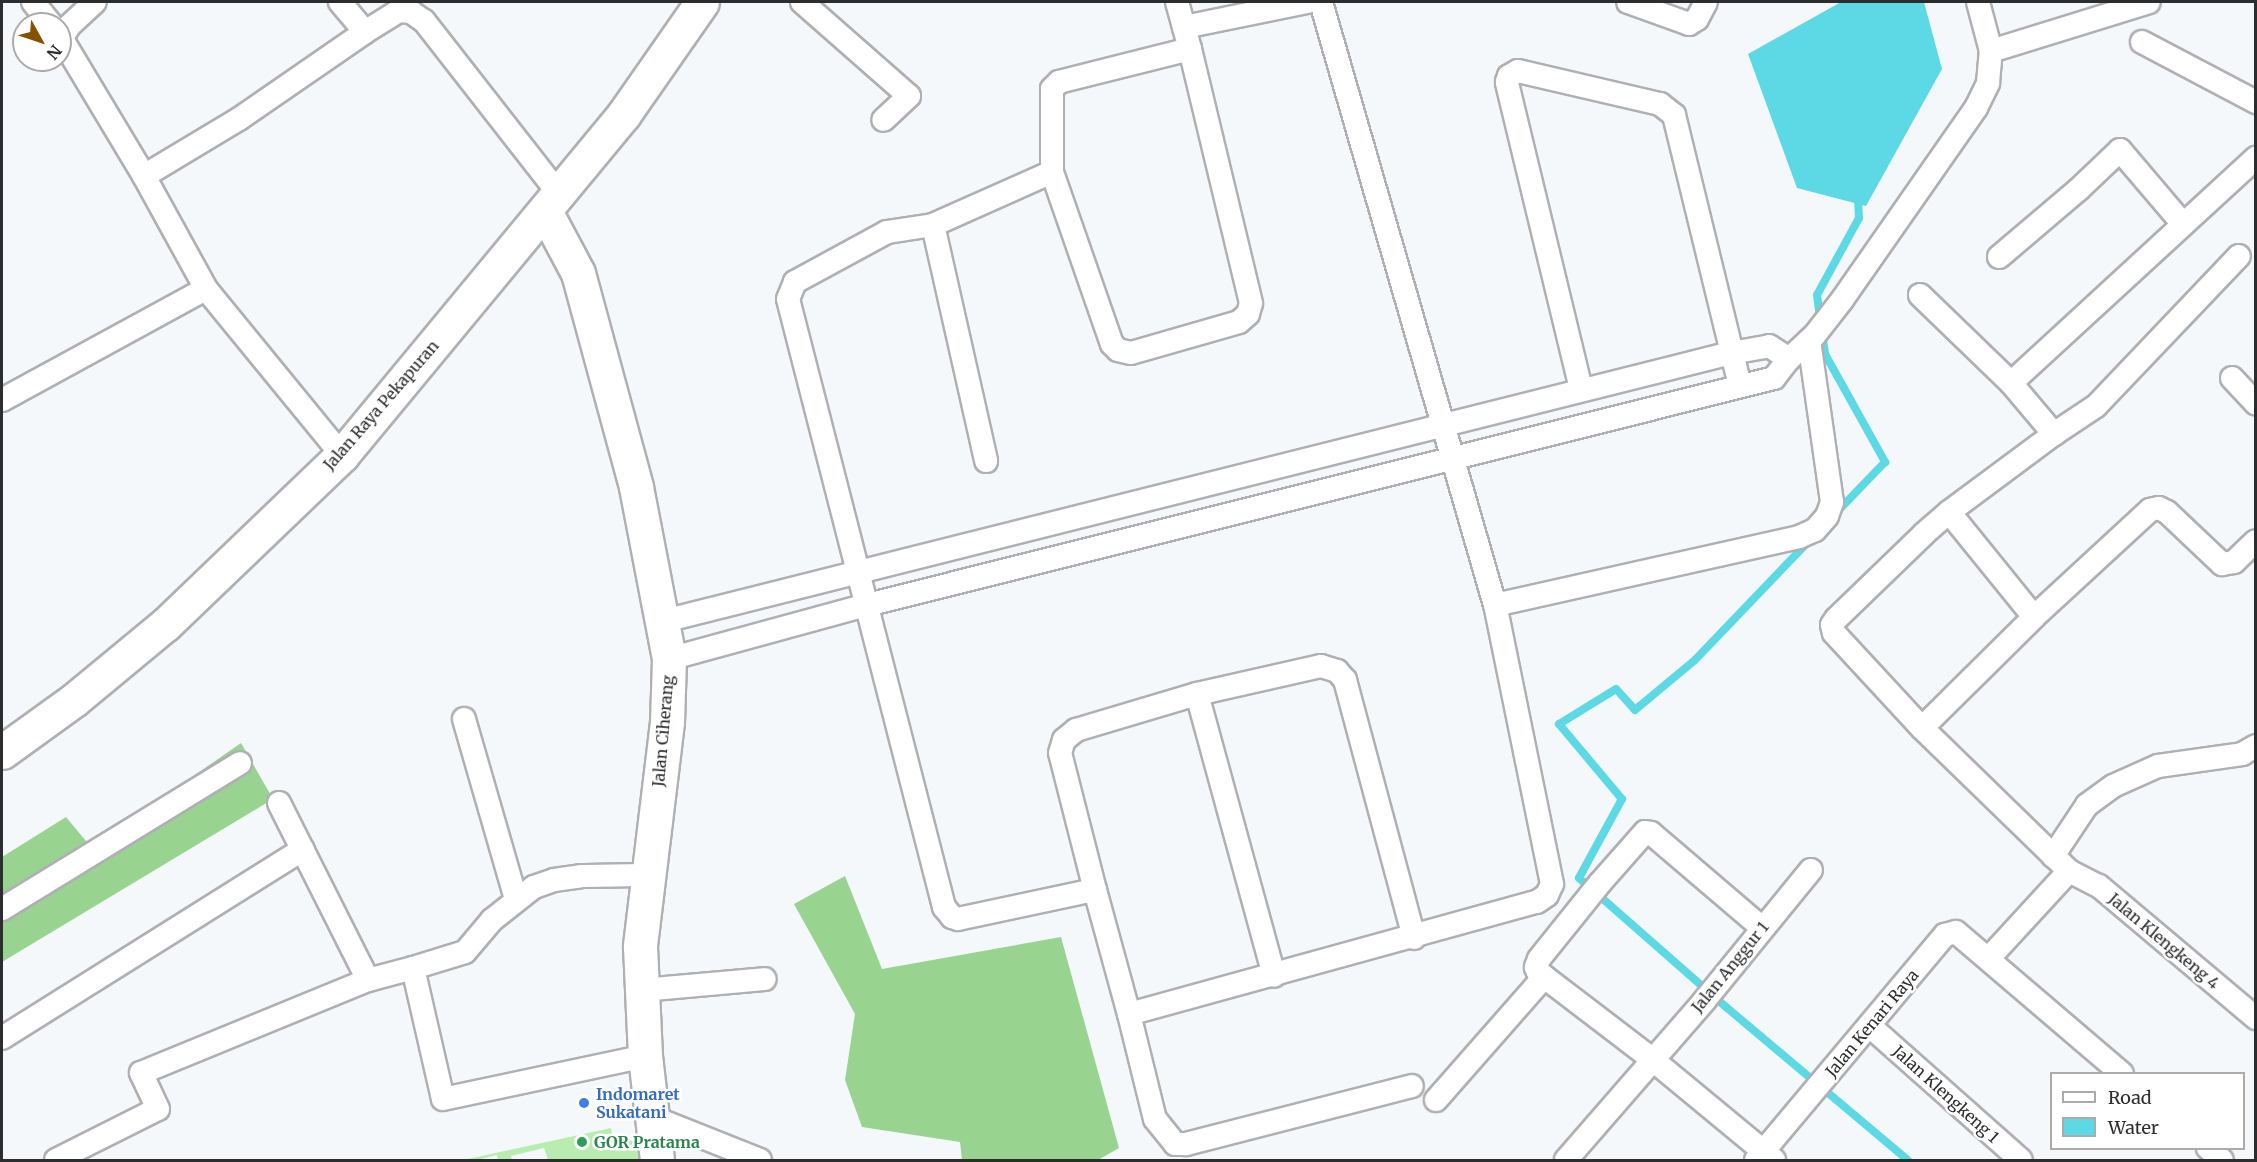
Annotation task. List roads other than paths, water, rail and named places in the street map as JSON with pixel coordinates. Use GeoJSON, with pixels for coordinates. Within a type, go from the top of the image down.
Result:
{"type":"FeatureCollection","features":[{"type":"Feature","properties":{"kind":"main road","name":"Jalan Raya Pekapuran"},"geometry":{"type":"LineString","coordinates":[[2,752],[74,700],[166,624],[342,455],[624,114],[702,2]]}},
{"type":"Feature","properties":{"kind":"main road","name":"Jalan Ciherang"},"geometry":{"type":"LineString","coordinates":[[552,203],[578,273],[636,487],[664,621],[669,659],[667,722],[640,946],[645,1056],[657,1161]]}},
{"type":"Feature","properties":{"kind":"street"},"geometry":{"type":"LineString","coordinates":[[72,23],[95,2]]}},
{"type":"Feature","properties":{"kind":"street"},"geometry":{"type":"LineString","coordinates":[[340,2],[365,32]]}},
{"type":"Feature","properties":{"kind":"street"},"geometry":{"type":"LineString","coordinates":[[802,2],[909,96],[909,99],[884,120]]}},
{"type":"Feature","properties":{"kind":"street"},"geometry":{"type":"LineString","coordinates":[[1177,2],[1190,49],[1251,303],[1248,314],[1239,322],[1131,353],[1118,350],[1112,344],[1052,172],[1050,95],[1055,85],[1190,49]]}},
{"type":"Feature","properties":{"kind":"street"},"geometry":{"type":"LineString","coordinates":[[1184,27],[1307,2]]}},
{"type":"Feature","properties":{"kind":"street"},"geometry":{"type":"LineString","coordinates":[[1129,1014],[1414,938],[1537,902],[1547,895],[1552,884],[1495,605],[1321,2]]}},
{"type":"Feature","properties":{"kind":"street"},"geometry":{"type":"LineString","coordinates":[[1628,2],[1689,24],[1697,19],[1706,2]]}},
{"type":"Feature","properties":{"kind":"street"},"geometry":{"type":"LineString","coordinates":[[669,659],[867,605],[1774,378],[1789,359],[1811,339],[1842,300],[1976,108],[1988,83],[1991,51],[1978,2]]}},
{"type":"Feature","properties":{"kind":"street"},"geometry":{"type":"LineString","coordinates":[[1991,51],[2111,7],[2149,2]]}},
{"type":"Feature","properties":{"kind":"street"},"geometry":{"type":"LineString","coordinates":[[144,176],[239,119],[398,11],[411,12],[424,21],[552,203]]}},
{"type":"Feature","properties":{"kind":"street"},"geometry":{"type":"LineString","coordinates":[[2142,42],[2256,102]]}},
{"type":"Feature","properties":{"kind":"street"},"geometry":{"type":"LineString","coordinates":[[72,55],[144,176],[206,289],[342,455]]}},
{"type":"Feature","properties":{"kind":"street"},"geometry":{"type":"LineString","coordinates":[[1581,389],[1507,82],[1509,76],[1518,71],[1660,104],[1674,115],[1740,386]]}},
{"type":"Feature","properties":{"kind":"street"},"geometry":{"type":"LineString","coordinates":[[1999,257],[2078,190],[2120,150],[2183,224]]}},
{"type":"Feature","properties":{"kind":"street"},"geometry":{"type":"LineString","coordinates":[[2011,383],[2256,158]]}},
{"type":"Feature","properties":{"kind":"street"},"geometry":{"type":"LineString","coordinates":[[1052,172],[933,225],[886,232],[795,282],[789,290],[788,299],[947,912],[958,919],[1095,890]]}},
{"type":"Feature","properties":{"kind":"street"},"geometry":{"type":"LineString","coordinates":[[933,225],[986,461]]}},
{"type":"Feature","properties":{"kind":"street"},"geometry":{"type":"LineString","coordinates":[[2034,617],[1949,512],[2054,434],[2097,406],[2239,256]]}},
{"type":"Feature","properties":{"kind":"street"},"geometry":{"type":"LineString","coordinates":[[2,400],[206,289]]}},
{"type":"Feature","properties":{"kind":"street"},"geometry":{"type":"LineString","coordinates":[[1920,296],[2011,383],[2054,434]]}},
{"type":"Feature","properties":{"kind":"street"},"geometry":{"type":"LineString","coordinates":[[1495,605],[1798,537],[1815,530],[1827,516],[1832,502],[1811,339]]}},
{"type":"Feature","properties":{"kind":"street"},"geometry":{"type":"LineString","coordinates":[[664,621],[1445,426],[1731,352],[1769,345],[1789,359]]}},
{"type":"Feature","properties":{"kind":"street"},"geometry":{"type":"LineString","coordinates":[[2232,378],[2256,404]]}},
{"type":"Feature","properties":{"kind":"street"},"geometry":{"type":"LineString","coordinates":[[1922,728],[2034,617],[2150,510],[2159,508],[2167,512],[2222,564],[2234,562],[2256,541]]}},
{"type":"Feature","properties":{"kind":"street","name":"Jalan Klengkeng 4"},"geometry":{"type":"LineString","coordinates":[[1949,512],[1832,626],[1834,633],[1922,728],[2061,863],[2100,886],[2255,1017]]}},
{"type":"Feature","properties":{"kind":"street"},"geometry":{"type":"LineString","coordinates":[[1412,1086],[1186,1144],[1175,1144],[1155,1119],[1060,753],[1064,740],[1076,730],[1197,694],[1321,666],[1336,671],[1345,680],[1414,938]]}},
{"type":"Feature","properties":{"kind":"street"},"geometry":{"type":"LineString","coordinates":[[1197,694],[1274,976]]}},
{"type":"Feature","properties":{"kind":"street"},"geometry":{"type":"LineString","coordinates":[[464,719],[516,899]]}},
{"type":"Feature","properties":{"kind":"street"},"geometry":{"type":"LineString","coordinates":[[2120,1072],[1989,958],[2061,863],[2087,805],[2113,786],[2158,766],[2242,754],[2256,746]]}},
{"type":"Feature","properties":{"kind":"street"},"geometry":{"type":"LineString","coordinates":[[2,909],[240,763]]}},
{"type":"Feature","properties":{"kind":"street"},"geometry":{"type":"LineString","coordinates":[[279,802],[368,980]]}},
{"type":"Feature","properties":{"kind":"street"},"geometry":{"type":"LineString","coordinates":[[1761,927],[1651,833],[1645,832],[1581,906],[1539,959],[1536,967],[1544,977],[1653,1060],[1765,1157]]}},
{"type":"Feature","properties":{"kind":"street"},"geometry":{"type":"LineString","coordinates":[[2,1038],[303,849]]}},
{"type":"Feature","properties":{"kind":"street","name":"Jalan Anggur 1"},"geometry":{"type":"LineString","coordinates":[[1566,1161],[1710,993],[1761,927],[1810,872]]}},
{"type":"Feature","properties":{"kind":"street"},"geometry":{"type":"LineString","coordinates":[[56,1161],[158,1109],[141,1073],[368,980],[465,952],[492,920],[534,887],[554,880],[647,875]]}},
{"type":"Feature","properties":{"kind":"street","name":"Jalan Kenari Raya"},"geometry":{"type":"LineString","coordinates":[[1765,1157],[1812,1095],[1945,935],[1956,932],[1989,958]]}},
{"type":"Feature","properties":{"kind":"street"},"geometry":{"type":"LineString","coordinates":[[413,968],[442,1099],[645,1056]]}},
{"type":"Feature","properties":{"kind":"street"},"geometry":{"type":"LineString","coordinates":[[1436,1100],[1544,977]]}},
{"type":"Feature","properties":{"kind":"street"},"geometry":{"type":"LineString","coordinates":[[642,990],[765,979]]}},
{"type":"Feature","properties":{"kind":"street","name":"Jalan Klengkeng 1"},"geometry":{"type":"LineString","coordinates":[[1870,1027],[2021,1161]]}},
{"type":"Feature","properties":{"kind":"street"},"geometry":{"type":"LineString","coordinates":[[652,1117],[760,1161]]}},
{"type":"Feature","properties":{"kind":"street"},"geometry":{"type":"LineString","coordinates":[[2209,1150],[2222,1161]]}},
{"type":"Feature","properties":{"kind":"water"},"geometry":{"type":"Polygon","coordinates":[[[1841,2],[1924,2],[1942,69],[1866,206],[1797,188],[1748,54],[1841,2]]]}},
{"type":"Feature","properties":{"kind":"waterway"},"geometry":{"type":"LineString","coordinates":[[1820,319],[1817,295],[1859,218],[1858,200]]}},
{"type":"Feature","properties":{"kind":"waterway"},"geometry":{"type":"LineString","coordinates":[[1822,334],[1825,354],[1885,462],[1835,514]]}},
{"type":"Feature","properties":{"kind":"waterway"},"geometry":{"type":"LineString","coordinates":[[1808,542],[1695,660],[1635,710],[1616,689],[1559,724],[1622,799],[1579,878],[1726,1007],[1908,1160]]}},
{"type":"Feature","properties":{"kind":"place","name":"Indomaret Sukatani"},"geometry":{"type":"Point","coordinates":[584,1103]}},
{"type":"Feature","properties":{"kind":"place","name":"GOR Pratama"},"geometry":{"type":"Point","coordinates":[582,1142]}}]}
